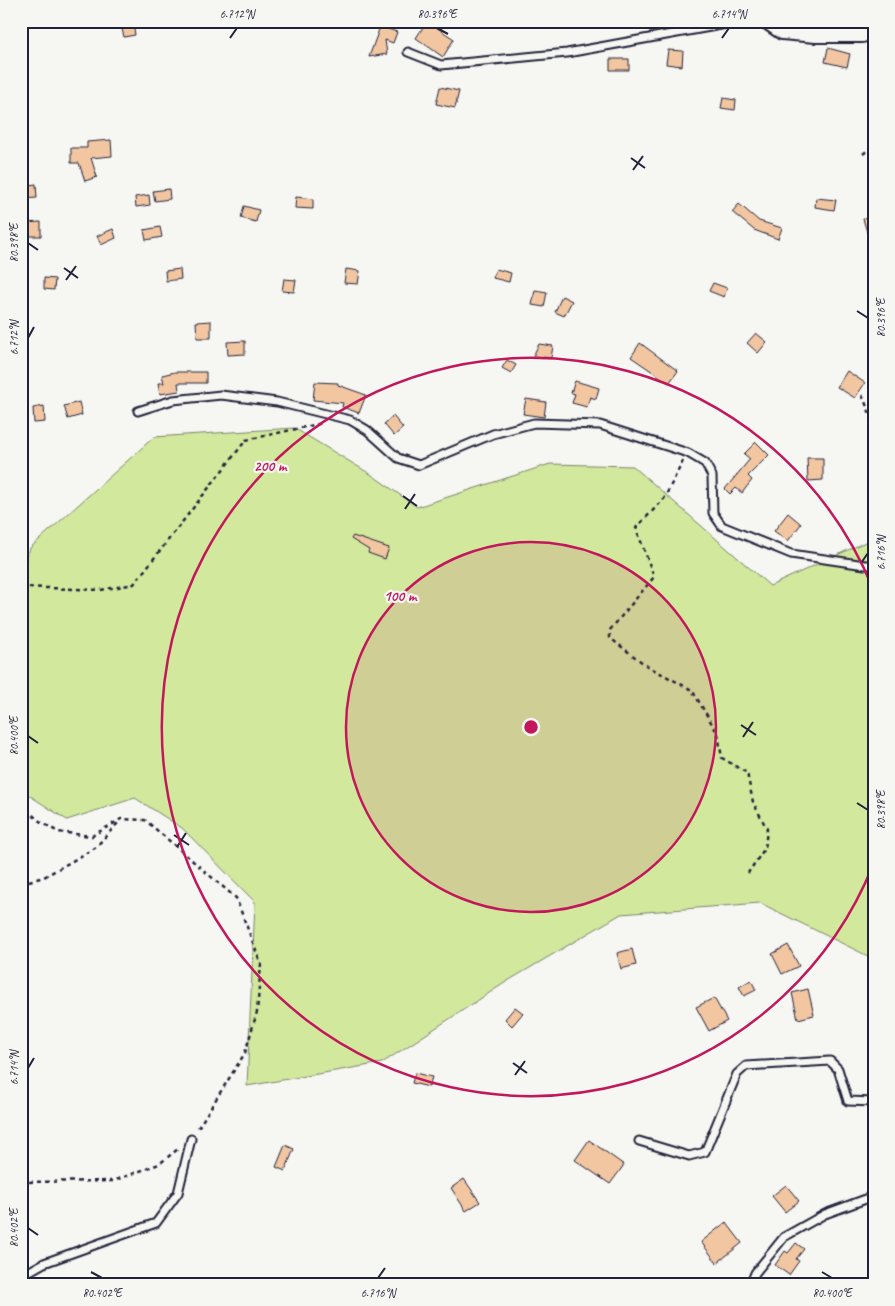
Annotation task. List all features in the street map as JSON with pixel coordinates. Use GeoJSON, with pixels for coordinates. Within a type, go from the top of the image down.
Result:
{"type":"FeatureCollection","features":[{"type":"Feature","properties":{"kind":"street"},"geometry":{"type":"LineString","coordinates":[[766,21],[782,32],[816,36],[862,35],[874,31]]}},
{"type":"Feature","properties":{"kind":"lane"},"geometry":{"type":"LineString","coordinates":[[408,52],[441,65],[567,53],[743,21]]}},
{"type":"Feature","properties":{"kind":"lane"},"geometry":{"type":"LineString","coordinates":[[138,411],[173,400],[221,395],[277,402],[350,420],[367,430],[398,458],[419,465],[493,434],[534,423],[600,424],[688,453],[705,462],[712,476],[713,513],[722,526],[791,554],[874,565]]}},
{"type":"Feature","properties":{"kind":"lane"},"geometry":{"type":"LineString","coordinates":[[639,1141],[689,1156],[705,1152],[737,1074],[746,1066],[830,1061],[838,1069],[848,1101],[874,1102]]}},
{"type":"Feature","properties":{"kind":"lane"},"geometry":{"type":"LineString","coordinates":[[21,1276],[44,1263],[156,1223],[178,1193],[191,1139]]}},
{"type":"Feature","properties":{"kind":"lane"},"geometry":{"type":"LineString","coordinates":[[750,1285],[755,1273],[784,1237],[825,1214],[874,1196]]}},
{"type":"Feature","properties":{"kind":"path"},"geometry":{"type":"LineString","coordinates":[[864,154],[874,145]]}},
{"type":"Feature","properties":{"kind":"path"},"geometry":{"type":"LineString","coordinates":[[862,395],[874,423]]}},
{"type":"Feature","properties":{"kind":"path"},"geometry":{"type":"LineString","coordinates":[[21,587],[101,590],[134,584],[246,440],[294,428],[350,420]]}},
{"type":"Feature","properties":{"kind":"path"},"geometry":{"type":"LineString","coordinates":[[688,453],[664,500],[636,528],[654,577],[610,630],[610,638],[647,666],[692,690],[718,734],[722,758],[747,773],[754,802],[767,829],[765,848],[748,873]]}},
{"type":"Feature","properties":{"kind":"path"},"geometry":{"type":"LineString","coordinates":[[21,804],[38,820],[58,832],[92,836],[121,819],[145,820],[236,898],[261,964],[257,1012],[245,1053],[191,1139],[159,1164],[113,1181],[21,1182]]}},
{"type":"Feature","properties":{"kind":"path"},"geometry":{"type":"LineString","coordinates":[[21,883],[44,877],[95,848],[121,819]]}},
{"type":"Feature","properties":{"kind":"green space"},"geometry":{"type":"Polygon","coordinates":[[[294,428],[372,475],[417,507],[550,464],[633,466],[770,586],[874,538],[874,959],[760,903],[621,914],[506,982],[382,1063],[247,1086],[255,902],[182,828],[135,798],[67,820],[21,790],[21,577],[30,548],[154,437],[294,428]]]}},
{"type":"Feature","properties":{"kind":"building"},"geometry":{"type":"Polygon","coordinates":[[[427,21],[454,39],[443,57],[416,38],[427,21]]]}},
{"type":"Feature","properties":{"kind":"building"},"geometry":{"type":"Polygon","coordinates":[[[133,22],[135,35],[124,37],[121,25],[133,22]]]}},
{"type":"Feature","properties":{"kind":"building"},"geometry":{"type":"Polygon","coordinates":[[[381,24],[382,27],[397,32],[393,43],[385,40],[387,54],[369,57],[381,24]]]}},
{"type":"Feature","properties":{"kind":"building"},"geometry":{"type":"Polygon","coordinates":[[[828,48],[850,54],[847,67],[825,62],[828,48]]]}},
{"type":"Feature","properties":{"kind":"building"},"geometry":{"type":"Polygon","coordinates":[[[668,50],[683,51],[682,66],[666,64],[668,50]]]}},
{"type":"Feature","properties":{"kind":"building"},"geometry":{"type":"Polygon","coordinates":[[[610,59],[629,59],[629,70],[610,70],[610,59]]]}},
{"type":"Feature","properties":{"kind":"building"},"geometry":{"type":"Polygon","coordinates":[[[440,87],[459,91],[455,108],[436,104],[440,87]]]}},
{"type":"Feature","properties":{"kind":"building"},"geometry":{"type":"Polygon","coordinates":[[[723,98],[736,100],[735,110],[721,108],[723,98]]]}},
{"type":"Feature","properties":{"kind":"building"},"geometry":{"type":"Polygon","coordinates":[[[111,140],[112,156],[91,158],[97,177],[85,181],[79,163],[71,163],[71,148],[87,148],[87,142],[111,140]]]}},
{"type":"Feature","properties":{"kind":"building"},"geometry":{"type":"Polygon","coordinates":[[[36,184],[37,198],[21,199],[21,186],[36,184]]]}},
{"type":"Feature","properties":{"kind":"building"},"geometry":{"type":"Polygon","coordinates":[[[169,189],[170,199],[155,201],[153,191],[169,189]]]}},
{"type":"Feature","properties":{"kind":"building"},"geometry":{"type":"Polygon","coordinates":[[[149,195],[150,205],[136,207],[135,197],[149,195]]]}},
{"type":"Feature","properties":{"kind":"building"},"geometry":{"type":"Polygon","coordinates":[[[296,197],[313,199],[313,209],[295,208],[296,197]]]}},
{"type":"Feature","properties":{"kind":"building"},"geometry":{"type":"Polygon","coordinates":[[[816,198],[836,200],[834,210],[815,207],[816,198]]]}},
{"type":"Feature","properties":{"kind":"building"},"geometry":{"type":"Polygon","coordinates":[[[739,204],[759,221],[782,228],[778,239],[754,230],[732,212],[739,204]]]}},
{"type":"Feature","properties":{"kind":"building"},"geometry":{"type":"Polygon","coordinates":[[[244,206],[259,210],[256,222],[241,218],[244,206]]]}},
{"type":"Feature","properties":{"kind":"building"},"geometry":{"type":"Polygon","coordinates":[[[874,216],[874,245],[871,245],[863,219],[874,216]]]}},
{"type":"Feature","properties":{"kind":"building"},"geometry":{"type":"Polygon","coordinates":[[[41,222],[41,236],[24,236],[24,223],[41,222]]]}},
{"type":"Feature","properties":{"kind":"building"},"geometry":{"type":"Polygon","coordinates":[[[160,227],[162,237],[146,240],[144,230],[160,227]]]}},
{"type":"Feature","properties":{"kind":"building"},"geometry":{"type":"Polygon","coordinates":[[[113,229],[116,238],[101,245],[97,236],[113,229]]]}},
{"type":"Feature","properties":{"kind":"building"},"geometry":{"type":"Polygon","coordinates":[[[180,269],[181,279],[166,281],[165,271],[180,269]]]}},
{"type":"Feature","properties":{"kind":"building"},"geometry":{"type":"Polygon","coordinates":[[[346,269],[360,271],[358,284],[344,283],[346,269]]]}},
{"type":"Feature","properties":{"kind":"building"},"geometry":{"type":"Polygon","coordinates":[[[496,269],[511,273],[509,282],[493,278],[496,269]]]}},
{"type":"Feature","properties":{"kind":"building"},"geometry":{"type":"Polygon","coordinates":[[[44,278],[55,279],[54,290],[44,289],[44,278]]]}},
{"type":"Feature","properties":{"kind":"building"},"geometry":{"type":"Polygon","coordinates":[[[284,279],[296,280],[294,292],[282,291],[284,279]]]}},
{"type":"Feature","properties":{"kind":"building"},"geometry":{"type":"Polygon","coordinates":[[[713,283],[727,288],[724,297],[709,291],[713,283]]]}},
{"type":"Feature","properties":{"kind":"building"},"geometry":{"type":"Polygon","coordinates":[[[535,290],[547,292],[544,307],[532,305],[535,290]]]}},
{"type":"Feature","properties":{"kind":"building"},"geometry":{"type":"Polygon","coordinates":[[[562,296],[572,301],[564,316],[555,312],[562,296]]]}},
{"type":"Feature","properties":{"kind":"building"},"geometry":{"type":"Polygon","coordinates":[[[211,321],[211,338],[197,338],[196,322],[211,321]]]}},
{"type":"Feature","properties":{"kind":"building"},"geometry":{"type":"Polygon","coordinates":[[[756,333],[767,342],[758,353],[747,343],[756,333]]]}},
{"type":"Feature","properties":{"kind":"building"},"geometry":{"type":"Polygon","coordinates":[[[245,341],[245,354],[228,355],[227,342],[245,341]]]}},
{"type":"Feature","properties":{"kind":"building"},"geometry":{"type":"Polygon","coordinates":[[[640,343],[678,371],[669,383],[631,357],[640,343]]]}},
{"type":"Feature","properties":{"kind":"building"},"geometry":{"type":"Polygon","coordinates":[[[539,344],[553,346],[551,358],[533,356],[539,344]]]}},
{"type":"Feature","properties":{"kind":"building"},"geometry":{"type":"Polygon","coordinates":[[[507,360],[516,365],[511,373],[502,368],[507,360]]]}},
{"type":"Feature","properties":{"kind":"building"},"geometry":{"type":"Polygon","coordinates":[[[847,371],[865,383],[855,398],[837,387],[847,371]]]}},
{"type":"Feature","properties":{"kind":"building"},"geometry":{"type":"Polygon","coordinates":[[[175,372],[206,372],[206,383],[178,383],[179,391],[160,394],[158,383],[164,383],[162,375],[175,372]]]}},
{"type":"Feature","properties":{"kind":"building"},"geometry":{"type":"Polygon","coordinates":[[[575,381],[599,388],[596,399],[590,397],[587,407],[572,403],[575,394],[571,393],[575,381]]]}},
{"type":"Feature","properties":{"kind":"building"},"geometry":{"type":"Polygon","coordinates":[[[315,382],[338,383],[338,385],[366,395],[359,413],[342,407],[343,403],[313,400],[315,382]]]}},
{"type":"Feature","properties":{"kind":"building"},"geometry":{"type":"Polygon","coordinates":[[[526,399],[546,402],[544,417],[523,414],[526,399]]]}},
{"type":"Feature","properties":{"kind":"building"},"geometry":{"type":"Polygon","coordinates":[[[79,402],[82,415],[68,419],[64,406],[79,402]]]}},
{"type":"Feature","properties":{"kind":"building"},"geometry":{"type":"Polygon","coordinates":[[[44,406],[45,422],[34,423],[33,408],[44,406]]]}},
{"type":"Feature","properties":{"kind":"building"},"geometry":{"type":"Polygon","coordinates":[[[393,416],[403,428],[394,436],[384,424],[393,416]]]}},
{"type":"Feature","properties":{"kind":"building"},"geometry":{"type":"Polygon","coordinates":[[[756,442],[769,455],[748,476],[752,480],[742,493],[736,488],[730,494],[725,489],[750,459],[744,454],[756,442]]]}},
{"type":"Feature","properties":{"kind":"building"},"geometry":{"type":"Polygon","coordinates":[[[807,458],[823,458],[823,480],[808,481],[807,458]]]}},
{"type":"Feature","properties":{"kind":"building"},"geometry":{"type":"Polygon","coordinates":[[[788,513],[801,524],[788,541],[774,531],[788,513]]]}},
{"type":"Feature","properties":{"kind":"building"},"geometry":{"type":"Polygon","coordinates":[[[353,536],[389,548],[385,559],[368,553],[369,550],[351,539],[353,536]]]}},
{"type":"Feature","properties":{"kind":"building"},"geometry":{"type":"Polygon","coordinates":[[[788,945],[799,966],[782,974],[772,954],[788,945]]]}},
{"type":"Feature","properties":{"kind":"building"},"geometry":{"type":"Polygon","coordinates":[[[632,949],[636,965],[621,969],[617,953],[632,949]]]}},
{"type":"Feature","properties":{"kind":"building"},"geometry":{"type":"Polygon","coordinates":[[[751,980],[756,990],[744,996],[739,987],[751,980]]]}},
{"type":"Feature","properties":{"kind":"building"},"geometry":{"type":"Polygon","coordinates":[[[808,989],[814,1015],[798,1019],[792,993],[808,989]]]}},
{"type":"Feature","properties":{"kind":"building"},"geometry":{"type":"Polygon","coordinates":[[[714,998],[727,1021],[709,1031],[696,1007],[714,998]]]}},
{"type":"Feature","properties":{"kind":"building"},"geometry":{"type":"Polygon","coordinates":[[[515,1007],[523,1013],[512,1026],[505,1019],[515,1007]]]}},
{"type":"Feature","properties":{"kind":"building"},"geometry":{"type":"Polygon","coordinates":[[[415,1073],[432,1077],[429,1087],[412,1083],[415,1073]]]}},
{"type":"Feature","properties":{"kind":"building"},"geometry":{"type":"Polygon","coordinates":[[[589,1140],[624,1165],[610,1184],[575,1160],[589,1140]]]}},
{"type":"Feature","properties":{"kind":"building"},"geometry":{"type":"Polygon","coordinates":[[[285,1145],[294,1149],[285,1171],[276,1167],[285,1145]]]}},
{"type":"Feature","properties":{"kind":"building"},"geometry":{"type":"Polygon","coordinates":[[[464,1179],[480,1202],[466,1211],[451,1188],[464,1179]]]}},
{"type":"Feature","properties":{"kind":"building"},"geometry":{"type":"Polygon","coordinates":[[[786,1185],[799,1201],[785,1212],[772,1196],[786,1185]]]}},
{"type":"Feature","properties":{"kind":"building"},"geometry":{"type":"Polygon","coordinates":[[[726,1222],[742,1243],[717,1263],[701,1242],[726,1222]]]}},
{"type":"Feature","properties":{"kind":"building"},"geometry":{"type":"Polygon","coordinates":[[[796,1243],[804,1249],[796,1259],[799,1261],[789,1275],[775,1265],[785,1251],[788,1253],[796,1243]]]}}]}
